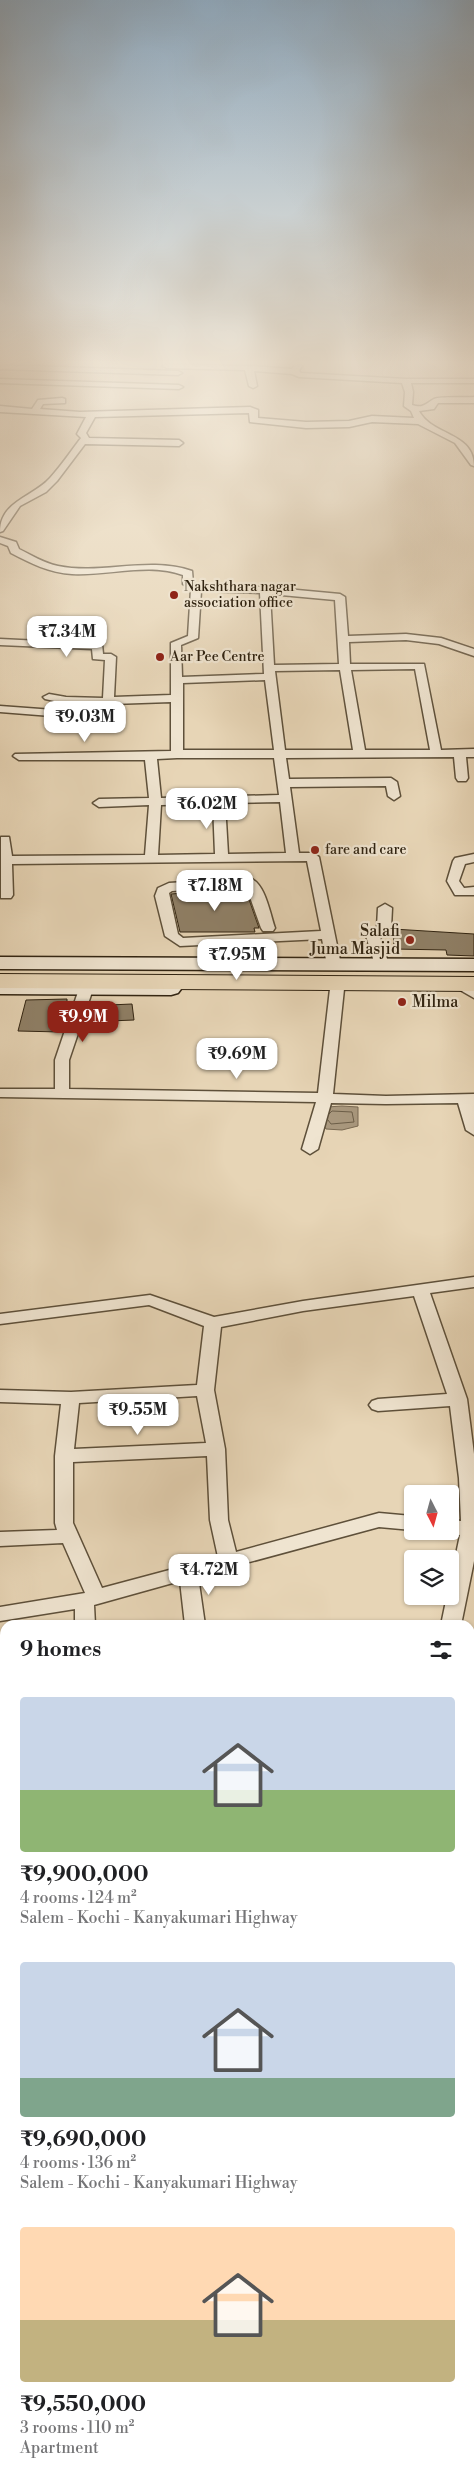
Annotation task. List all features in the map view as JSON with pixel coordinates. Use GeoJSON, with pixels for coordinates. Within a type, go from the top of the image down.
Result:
{"type":"FeatureCollection","features":[{"type":"Feature","properties":{"kind":"highway"},"geometry":{"type":"LineString","coordinates":[[0,972],[473,986]]}},
{"type":"Feature","properties":{"kind":"highway"},"geometry":{"type":"LineString","coordinates":[[0,981],[473,986]]}},
{"type":"Feature","properties":{"kind":"street"},"geometry":{"type":"LineString","coordinates":[[0,529],[17,504],[43,490],[54,479]]}},
{"type":"Feature","properties":{"kind":"street"},"geometry":{"type":"LineString","coordinates":[[0,540],[13,544],[14,551],[56,569],[74,571],[156,568],[182,570],[188,573],[188,584],[196,588],[265,590],[340,597],[345,667],[360,755]]}},
{"type":"Feature","properties":{"kind":"street"},"geometry":{"type":"LineString","coordinates":[[177,754],[176,644],[193,638],[196,588]]}},
{"type":"Feature","properties":{"kind":"street"},"geometry":{"type":"LineString","coordinates":[[265,590],[270,672],[293,857]]}},
{"type":"Feature","properties":{"kind":"street"},"geometry":{"type":"LineString","coordinates":[[343,639],[414,638],[440,641],[474,653]]}},
{"type":"Feature","properties":{"kind":"street"},"geometry":{"type":"LineString","coordinates":[[0,642],[98,646],[96,657],[111,658],[108,701],[102,717],[0,709]]}},
{"type":"Feature","properties":{"kind":"street"},"geometry":{"type":"LineString","coordinates":[[177,680],[345,667],[420,666],[436,754]]}},
{"type":"Feature","properties":{"kind":"street"},"geometry":{"type":"LineString","coordinates":[[49,697],[66,700],[108,701],[177,698]]}},
{"type":"Feature","properties":{"kind":"street"},"geometry":{"type":"LineString","coordinates":[[58,714],[66,700]]}},
{"type":"Feature","properties":{"kind":"street"},"geometry":{"type":"LineString","coordinates":[[19,756],[474,753]]}},
{"type":"Feature","properties":{"kind":"street"},"geometry":{"type":"LineString","coordinates":[[460,754],[462,778]]}},
{"type":"Feature","properties":{"kind":"street"},"geometry":{"type":"LineString","coordinates":[[151,756],[155,802],[151,858]]}},
{"type":"Feature","properties":{"kind":"street"},"geometry":{"type":"LineString","coordinates":[[284,782],[391,782],[394,796]]}},
{"type":"Feature","properties":{"kind":"street"},"geometry":{"type":"LineString","coordinates":[[99,803],[286,798]]}},
{"type":"Feature","properties":{"kind":"street"},"geometry":{"type":"LineString","coordinates":[[220,800],[222,858]]}},
{"type":"Feature","properties":{"kind":"street"},"geometry":{"type":"LineString","coordinates":[[5,840],[6,896]]}},
{"type":"Feature","properties":{"kind":"street"},"geometry":{"type":"LineString","coordinates":[[6,860],[313,857],[334,965]]}},
{"type":"Feature","properties":{"kind":"street"},"geometry":{"type":"LineString","coordinates":[[474,858],[459,861],[453,881],[460,892],[474,891]]}},
{"type":"Feature","properties":{"kind":"street"},"geometry":{"type":"LineString","coordinates":[[268,928],[253,886],[249,882],[169,888],[163,891],[162,896],[172,936],[180,942],[328,935]]}},
{"type":"Feature","properties":{"kind":"street"},"geometry":{"type":"LineString","coordinates":[[382,965],[373,936],[384,928],[385,908]]}},
{"type":"Feature","properties":{"kind":"street"},"geometry":{"type":"LineString","coordinates":[[0,963],[474,965]]}},
{"type":"Feature","properties":{"kind":"street"},"geometry":{"type":"LineString","coordinates":[[0,988],[336,989],[473,986]]}},
{"type":"Feature","properties":{"kind":"street"},"geometry":{"type":"LineString","coordinates":[[62,1094],[62,1060],[86,989]]}},
{"type":"Feature","properties":{"kind":"street"},"geometry":{"type":"LineString","coordinates":[[310,1149],[325,1098],[336,989]]}},
{"type":"Feature","properties":{"kind":"street"},"geometry":{"type":"LineString","coordinates":[[0,1093],[244,1095],[386,1100],[469,1098],[474,1130]]}},
{"type":"Feature","properties":{"kind":"street"},"geometry":{"type":"LineString","coordinates":[[0,1319],[150,1300],[213,1324],[303,1306],[474,1282]]}},
{"type":"Feature","properties":{"kind":"street"},"geometry":{"type":"LineString","coordinates":[[420,1290],[458,1399],[473,1529],[452,1620]]}},
{"type":"Feature","properties":{"kind":"street"},"geometry":{"type":"LineString","coordinates":[[213,1324],[205,1390],[216,1449],[219,1520],[229,1561]]}},
{"type":"Feature","properties":{"kind":"street"},"geometry":{"type":"LineString","coordinates":[[0,1396],[71,1398],[205,1390]]}},
{"type":"Feature","properties":{"kind":"street"},"geometry":{"type":"LineString","coordinates":[[71,1398],[64,1456],[64,1524],[70,1536],[90,1598],[86,1620]]}},
{"type":"Feature","properties":{"kind":"street"},"geometry":{"type":"LineString","coordinates":[[378,1405],[458,1399]]}},
{"type":"Feature","properties":{"kind":"street"},"geometry":{"type":"LineString","coordinates":[[64,1456],[216,1449]]}},
{"type":"Feature","properties":{"kind":"street"},"geometry":{"type":"LineString","coordinates":[[0,1614],[90,1598],[379,1520],[404,1523]]}},
{"type":"Feature","properties":{"kind":"street"},"geometry":{"type":"LineString","coordinates":[[459,1528],[473,1529]]}},
{"type":"Feature","properties":{"kind":"street"},"geometry":{"type":"LineString","coordinates":[[0,1539],[70,1536]]}},
{"type":"Feature","properties":{"kind":"street"},"geometry":{"type":"LineString","coordinates":[[188,1572],[194,1620]]}},
{"type":"Feature","properties":{"kind":"water"},"geometry":{"type":"Polygon","coordinates":[[[327,1107],[358,1107],[358,1126],[342,1130],[326,1129],[323,1124],[327,1107]]]}},
{"type":"Feature","properties":{"kind":"building"},"geometry":{"type":"Polygon","coordinates":[[[245,888],[259,928],[254,928],[255,932],[180,932],[171,894],[245,888]]]}},
{"type":"Feature","properties":{"kind":"building"},"geometry":{"type":"Polygon","coordinates":[[[393,929],[474,934],[474,956],[447,955],[446,950],[394,949],[393,929]]]}},
{"type":"Feature","properties":{"kind":"building"},"geometry":{"type":"Polygon","coordinates":[[[258,944],[261,954],[229,956],[226,946],[258,944]]]}},
{"type":"Feature","properties":{"kind":"building"},"geometry":{"type":"Polygon","coordinates":[[[67,999],[67,1002],[73,1002],[66,1022],[63,1022],[61,1032],[18,1031],[26,1000],[67,999]]]}},
{"type":"Feature","properties":{"kind":"building"},"geometry":{"type":"Polygon","coordinates":[[[91,1002],[110,1002],[109,1005],[132,1004],[134,1020],[84,1022],[91,1002]]]}},
{"type":"Feature","properties":{"kind":"place","name":"Nakshthara nagar association office"},"geometry":{"type":"Point","coordinates":[174,595]}},
{"type":"Feature","properties":{"kind":"place","name":"Aar Pee Centre"},"geometry":{"type":"Point","coordinates":[160,657]}},
{"type":"Feature","properties":{"kind":"place","name":"fare and care"},"geometry":{"type":"Point","coordinates":[315,850]}},
{"type":"Feature","properties":{"kind":"place","name":"Salafi Juma Masjid"},"geometry":{"type":"Point","coordinates":[410,940]}},
{"type":"Feature","properties":{"kind":"place","name":"Milma"},"geometry":{"type":"Point","coordinates":[402,1002]}}]}
